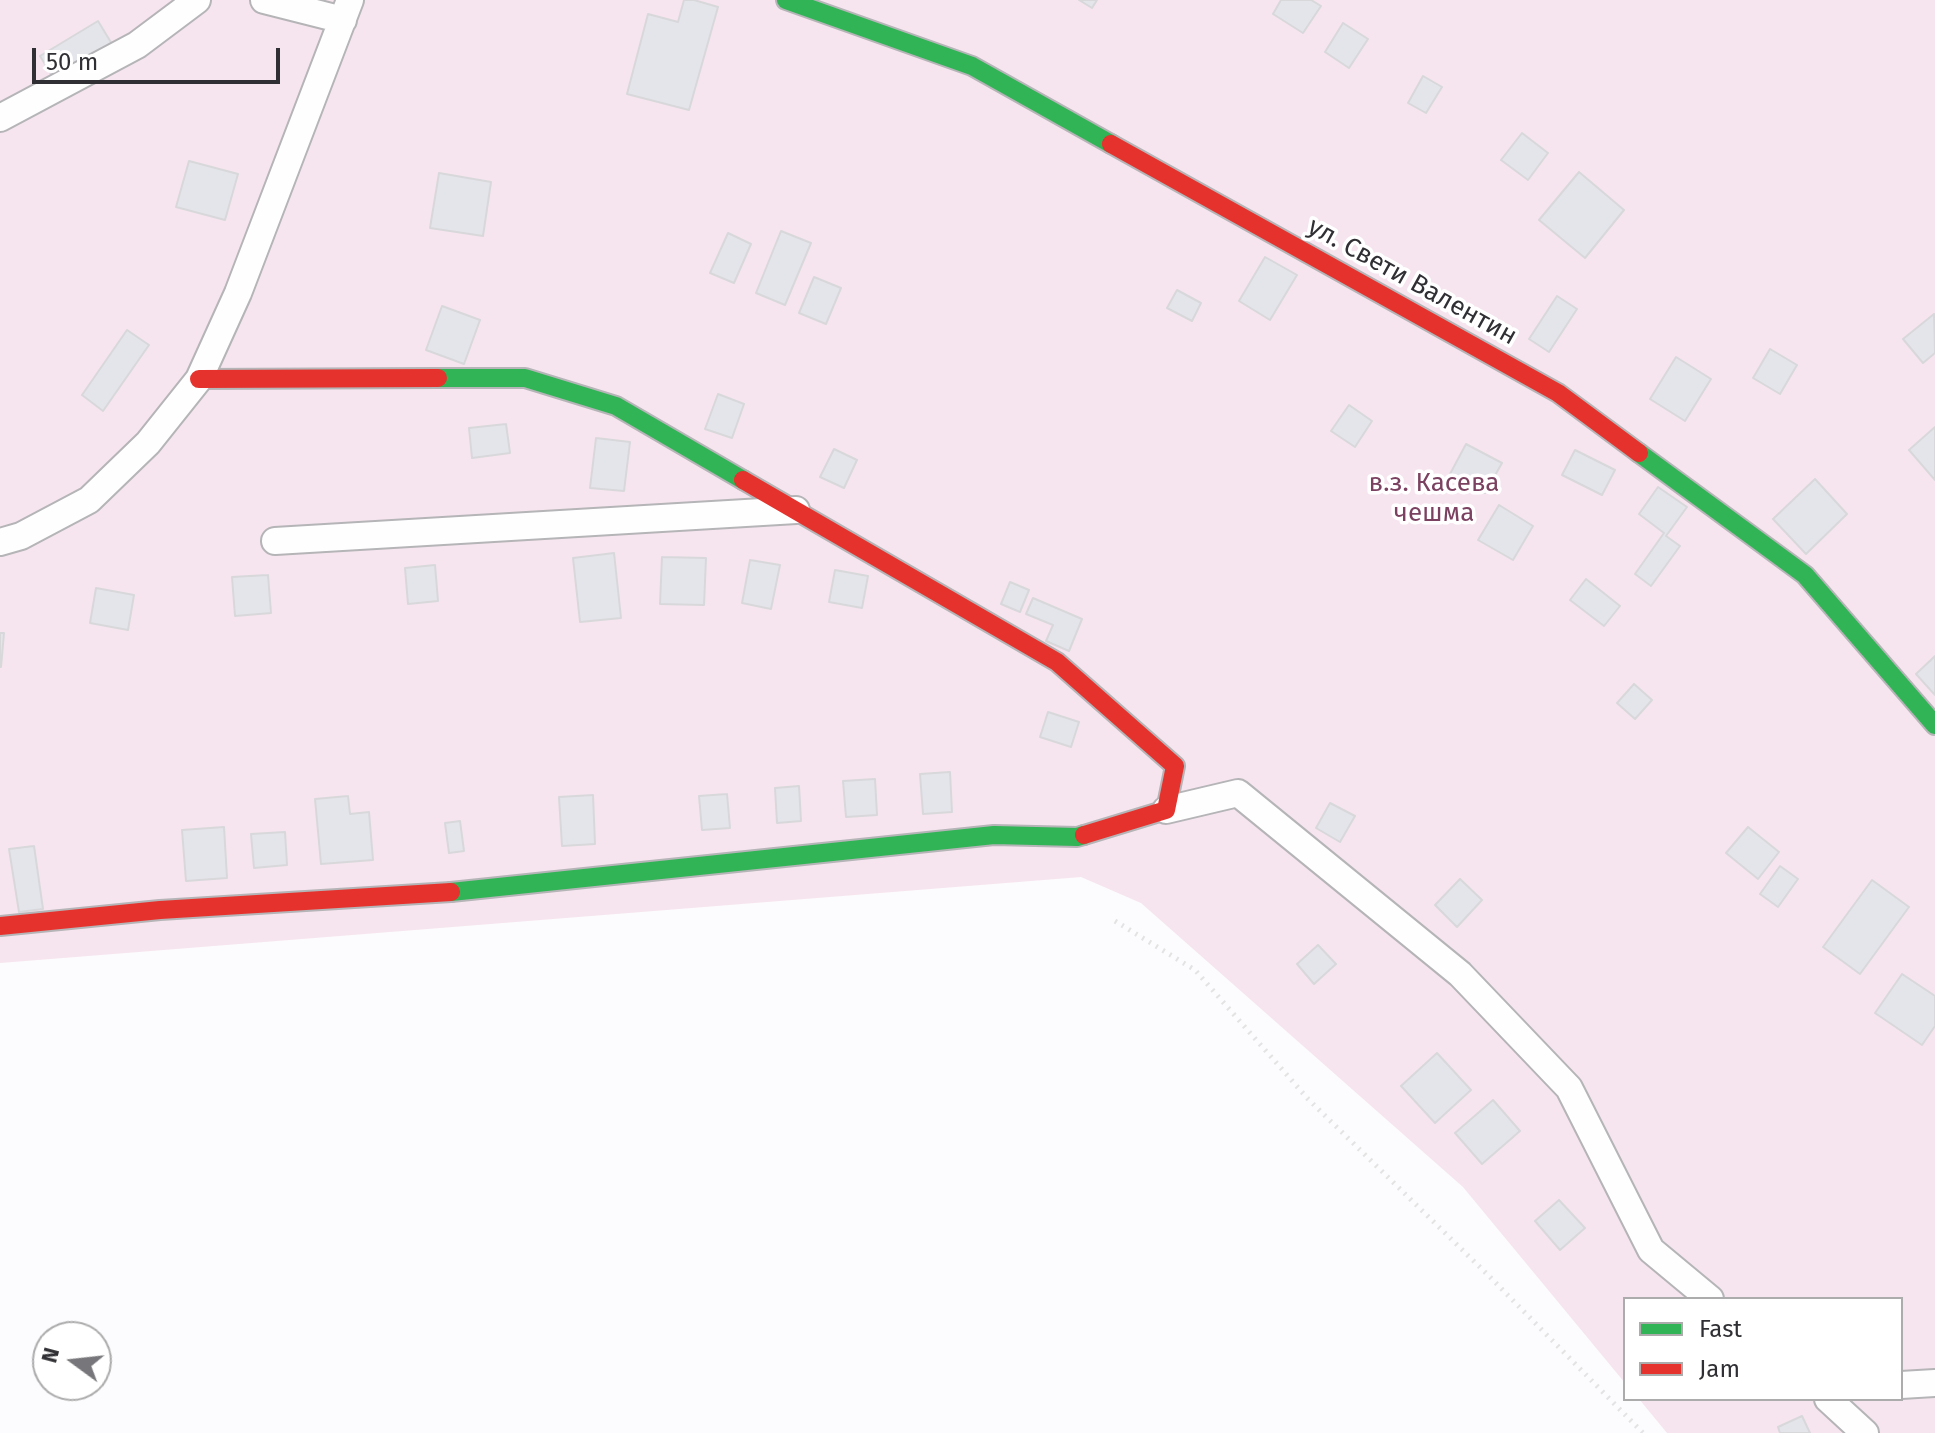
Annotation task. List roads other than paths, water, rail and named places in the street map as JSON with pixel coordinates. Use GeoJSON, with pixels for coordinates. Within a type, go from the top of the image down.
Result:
{"type":"FeatureCollection","features":[{"type":"Feature","properties":{"kind":"street"},"geometry":{"type":"LineString","coordinates":[[0,118],[137,45],[197,0]]}},
{"type":"Feature","properties":{"kind":"street"},"geometry":{"type":"LineString","coordinates":[[0,542],[21,536],[89,500],[148,443],[199,379],[238,293],[346,10],[264,0]]}},
{"type":"Feature","properties":{"kind":"street","name":"ул. Свети Валентин"},"geometry":{"type":"LineString","coordinates":[[786,0],[972,66],[1558,393],[1805,575],[1935,725]]}},
{"type":"Feature","properties":{"kind":"street"},"geometry":{"type":"LineString","coordinates":[[199,379],[525,378],[616,406],[1057,662],[1175,766],[1166,810]]}},
{"type":"Feature","properties":{"kind":"street"},"geometry":{"type":"LineString","coordinates":[[275,541],[796,510]]}},
{"type":"Feature","properties":{"kind":"street"},"geometry":{"type":"LineString","coordinates":[[0,926],[160,910],[467,891],[994,835],[1077,837],[1166,810],[1238,793],[1460,974],[1569,1088],[1651,1250],[1708,1297]]}},
{"type":"Feature","properties":{"kind":"street"},"geometry":{"type":"LineString","coordinates":[[1903,1385],[1935,1383]]}},
{"type":"Feature","properties":{"kind":"street"},"geometry":{"type":"LineString","coordinates":[[1830,1401],[1865,1433]]}},
{"type":"Feature","properties":{"kind":"park label","name":"в.з. Касева чешма"},"geometry":{"type":"Point","coordinates":[1434,499]}}]}
